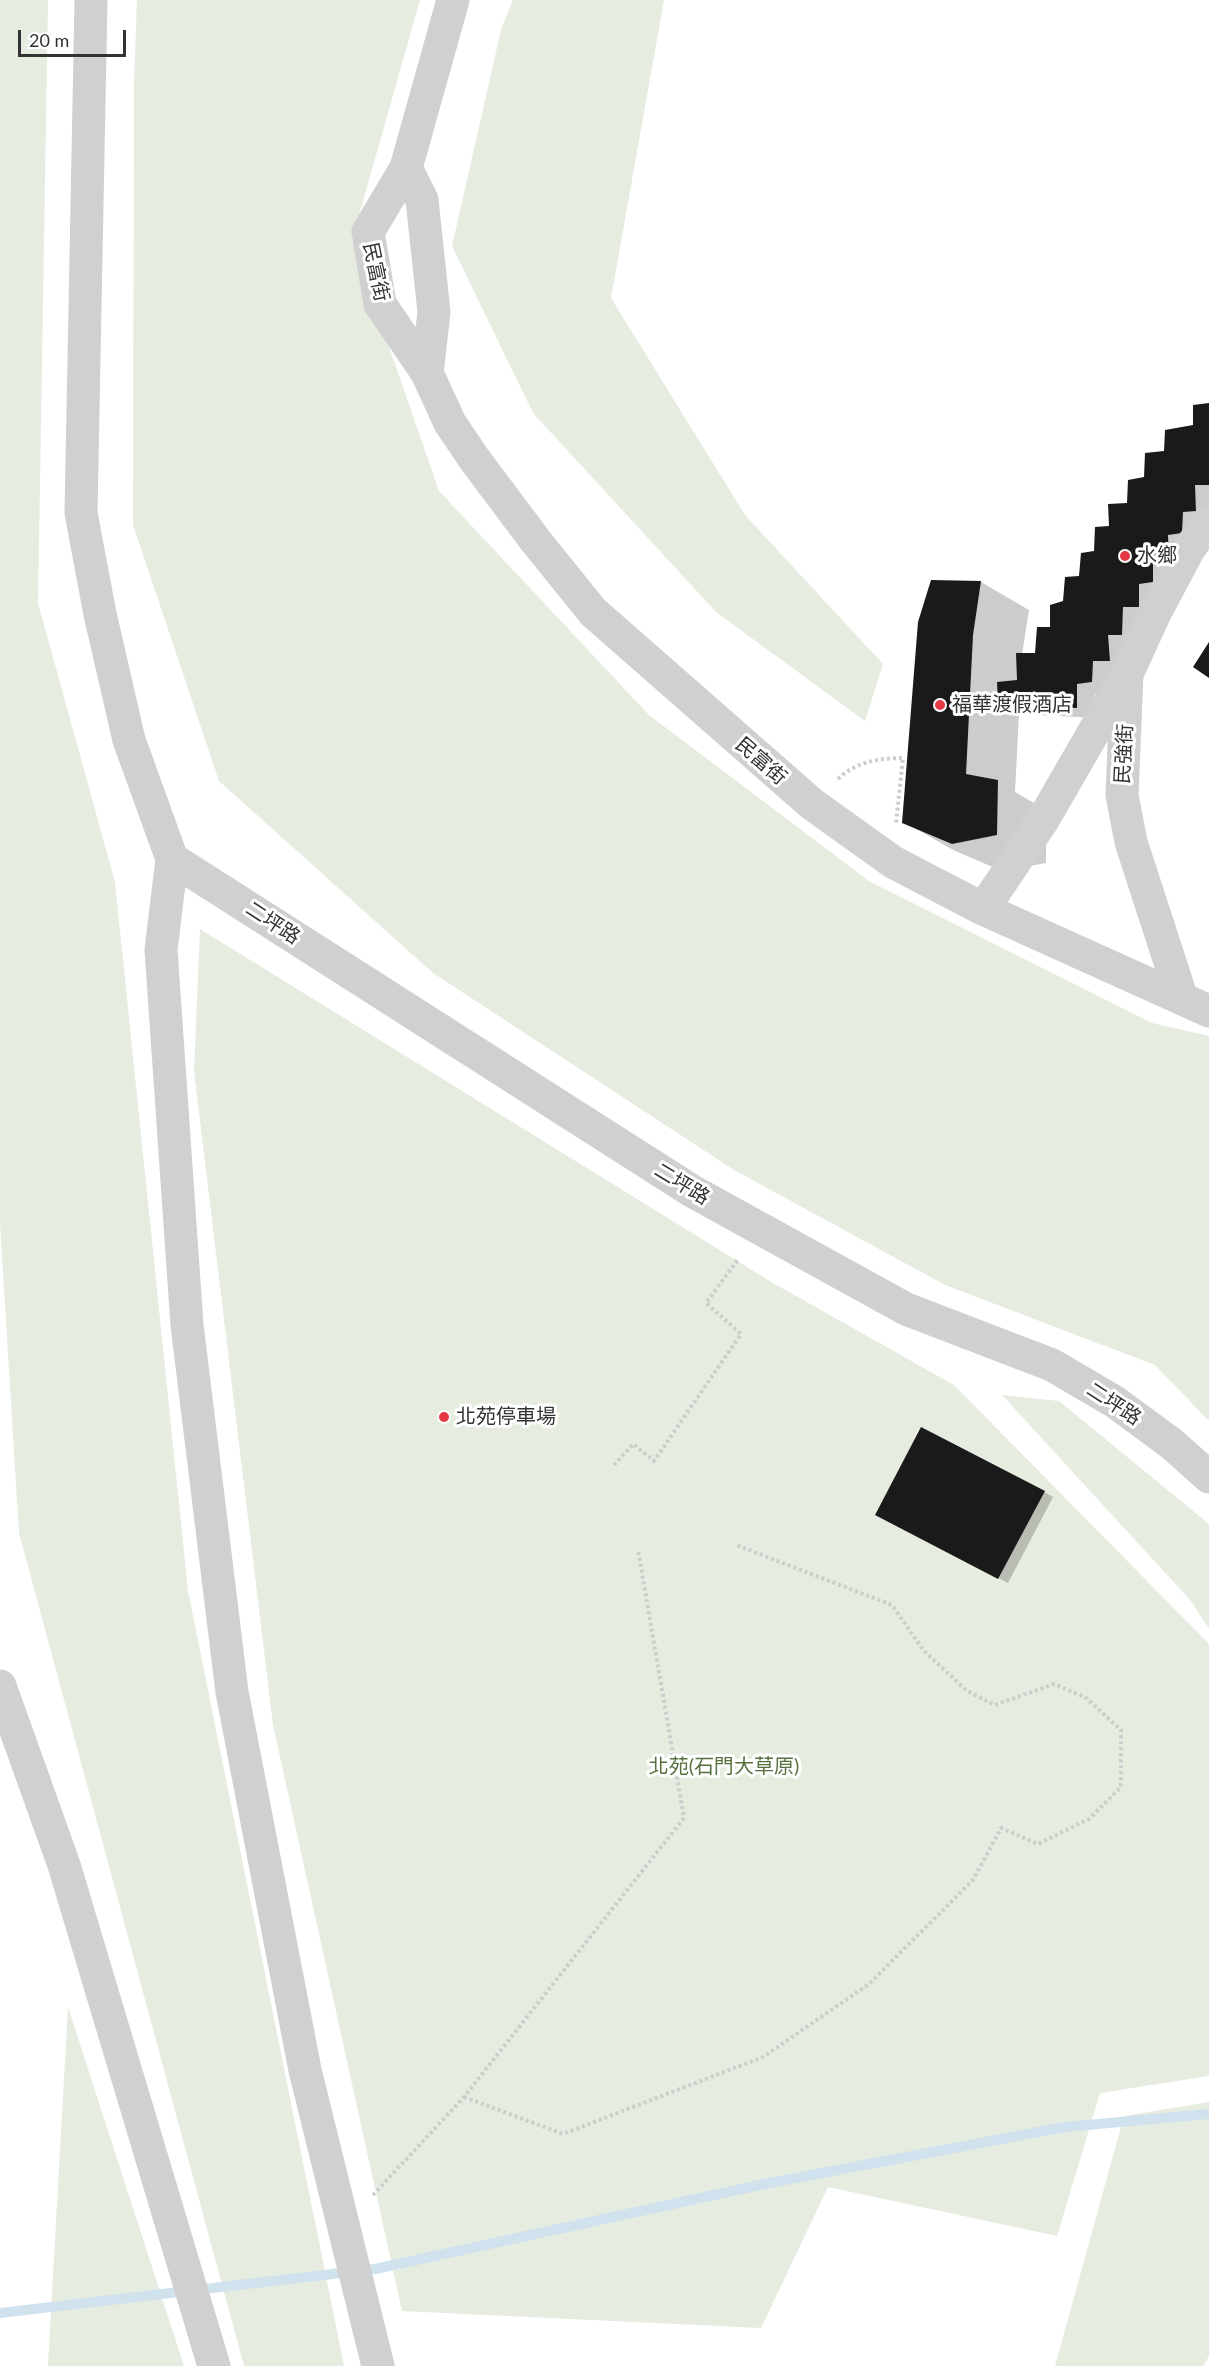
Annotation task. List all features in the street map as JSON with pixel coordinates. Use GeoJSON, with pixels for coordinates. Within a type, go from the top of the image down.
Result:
{"type":"FeatureCollection","features":[{"type":"Feature","properties":{"kind":"street"},"geometry":{"type":"LineString","coordinates":[[91,0],[81,513],[100,614],[129,740],[172,859],[161,950],[187,1326],[229,1668],[305,2070],[378,2366]]}},
{"type":"Feature","properties":{"kind":"street","name":"民富街"},"geometry":{"type":"LineString","coordinates":[[453,0],[406,168],[368,232],[380,304],[427,373],[450,423],[475,460],[593,612],[812,804],[892,862],[983,909],[1195,1005]]}},
{"type":"Feature","properties":{"kind":"street"},"geometry":{"type":"LineString","coordinates":[[406,168],[422,200],[434,312],[427,373]]}},
{"type":"Feature","properties":{"kind":"street","name":"民強街"},"geometry":{"type":"LineString","coordinates":[[1195,1005],[1131,842],[1122,795],[1127,674],[1179,567],[1209,521]]}},
{"type":"Feature","properties":{"kind":"street"},"geometry":{"type":"LineString","coordinates":[[983,909],[1043,820],[1127,674]]}},
{"type":"Feature","properties":{"kind":"street","name":"二坪路"},"geometry":{"type":"LineString","coordinates":[[172,859],[692,1191],[906,1309],[1052,1365],[1115,1402],[1172,1444],[1209,1477]]}},
{"type":"Feature","properties":{"kind":"street"},"geometry":{"type":"LineString","coordinates":[[0,1686],[64,1865],[214,2366]]}},
{"type":"Feature","properties":{"kind":"path"},"geometry":{"type":"LineString","coordinates":[[812,804],[844,772],[878,758],[903,758],[892,862]]}},
{"type":"Feature","properties":{"kind":"path"},"geometry":{"type":"LineString","coordinates":[[614,1466],[633,1444],[654,1461],[741,1334],[706,1303],[733,1266]]}},
{"type":"Feature","properties":{"kind":"path"},"geometry":{"type":"LineString","coordinates":[[464,2097],[563,2134],[764,2057],[869,1984],[972,1880],[1000,1828],[1038,1844],[1089,1819],[1121,1786],[1121,1730],[1085,1697],[1054,1684],[994,1705],[967,1691],[924,1651],[892,1605],[736,1545]]}},
{"type":"Feature","properties":{"kind":"path"},"geometry":{"type":"LineString","coordinates":[[343,2226],[464,2097],[684,1818],[638,1550]]}},
{"type":"Feature","properties":{"kind":"green space"},"geometry":{"type":"Polygon","coordinates":[[[0,0],[48,0],[38,603],[115,882],[188,1591],[344,2366],[244,2366],[19,1533],[0,1224],[0,0]]]}},
{"type":"Feature","properties":{"kind":"green space"},"geometry":{"type":"Polygon","coordinates":[[[137,0],[420,0],[352,240],[439,491],[649,715],[869,881],[1152,1023],[1209,1036],[1209,1421],[1155,1365],[945,1285],[734,1170],[433,973],[219,781],[133,525],[134,83],[137,0]]]}},
{"type":"Feature","properties":{"kind":"green space"},"geometry":{"type":"Polygon","coordinates":[[[513,0],[664,0],[611,298],[745,515],[883,664],[865,721],[716,612],[533,413],[452,246],[501,30],[513,0]]]}},
{"type":"Feature","properties":{"kind":"green space","name":"北苑(石門大草原)"},"geometry":{"type":"Polygon","coordinates":[[[200,929],[773,1283],[954,1385],[1209,1644],[1209,2076],[1100,2093],[1057,2236],[828,2187],[761,2328],[402,2311],[273,1725],[194,1071],[200,929]]]}},
{"type":"Feature","properties":{"kind":"green space"},"geometry":{"type":"Polygon","coordinates":[[[1002,1395],[1059,1401],[1209,1524],[1209,1629],[1191,1601],[1002,1395]]]}},
{"type":"Feature","properties":{"kind":"green space"},"geometry":{"type":"Polygon","coordinates":[[[68,2007],[184,2366],[48,2366],[68,2007]]]}},
{"type":"Feature","properties":{"kind":"green space"},"geometry":{"type":"Polygon","coordinates":[[[1209,2102],[1209,2356],[1203,2366],[1055,2366],[1124,2116],[1209,2102]]]}},
{"type":"Feature","properties":{"kind":"building","name":"水鄉"},"geometry":{"type":"Polygon","coordinates":[[[1209,403],[1209,485],[1195,485],[1196,511],[1183,512],[1182,533],[1168,535],[1169,560],[1153,560],[1153,582],[1139,584],[1139,607],[1123,607],[1122,635],[1108,635],[1110,661],[1093,661],[1092,682],[1077,684],[1077,708],[998,704],[997,682],[1017,680],[1016,653],[1035,653],[1037,627],[1050,627],[1050,605],[1063,601],[1065,577],[1079,576],[1081,553],[1094,551],[1095,527],[1109,526],[1108,504],[1127,503],[1128,480],[1144,477],[1145,453],[1164,451],[1165,430],[1193,425],[1193,405],[1209,403]]]}},
{"type":"Feature","properties":{"kind":"building","name":"福華渡假酒店"},"geometry":{"type":"Polygon","coordinates":[[[931,580],[981,581],[973,635],[966,774],[998,780],[997,835],[952,844],[902,823],[918,622],[931,580]]]}},
{"type":"Feature","properties":{"kind":"building"},"geometry":{"type":"Polygon","coordinates":[[[1209,642],[1209,678],[1193,667],[1209,642]]]}},
{"type":"Feature","properties":{"kind":"building"},"geometry":{"type":"Polygon","coordinates":[[[921,1427],[1045,1491],[998,1579],[875,1515],[921,1427]]]}},
{"type":"Feature","properties":{"kind":"waterway"},"geometry":{"type":"LineString","coordinates":[[0,2313],[375,2269],[769,2183],[1065,2127],[1209,2114]]}},
{"type":"Feature","properties":{"kind":"place","name":"水鄉"},"geometry":{"type":"Point","coordinates":[1125,556]}},
{"type":"Feature","properties":{"kind":"place","name":"福華渡假酒店"},"geometry":{"type":"Point","coordinates":[940,705]}},
{"type":"Feature","properties":{"kind":"place","name":"北苑停車場"},"geometry":{"type":"Point","coordinates":[444,1417]}}]}
